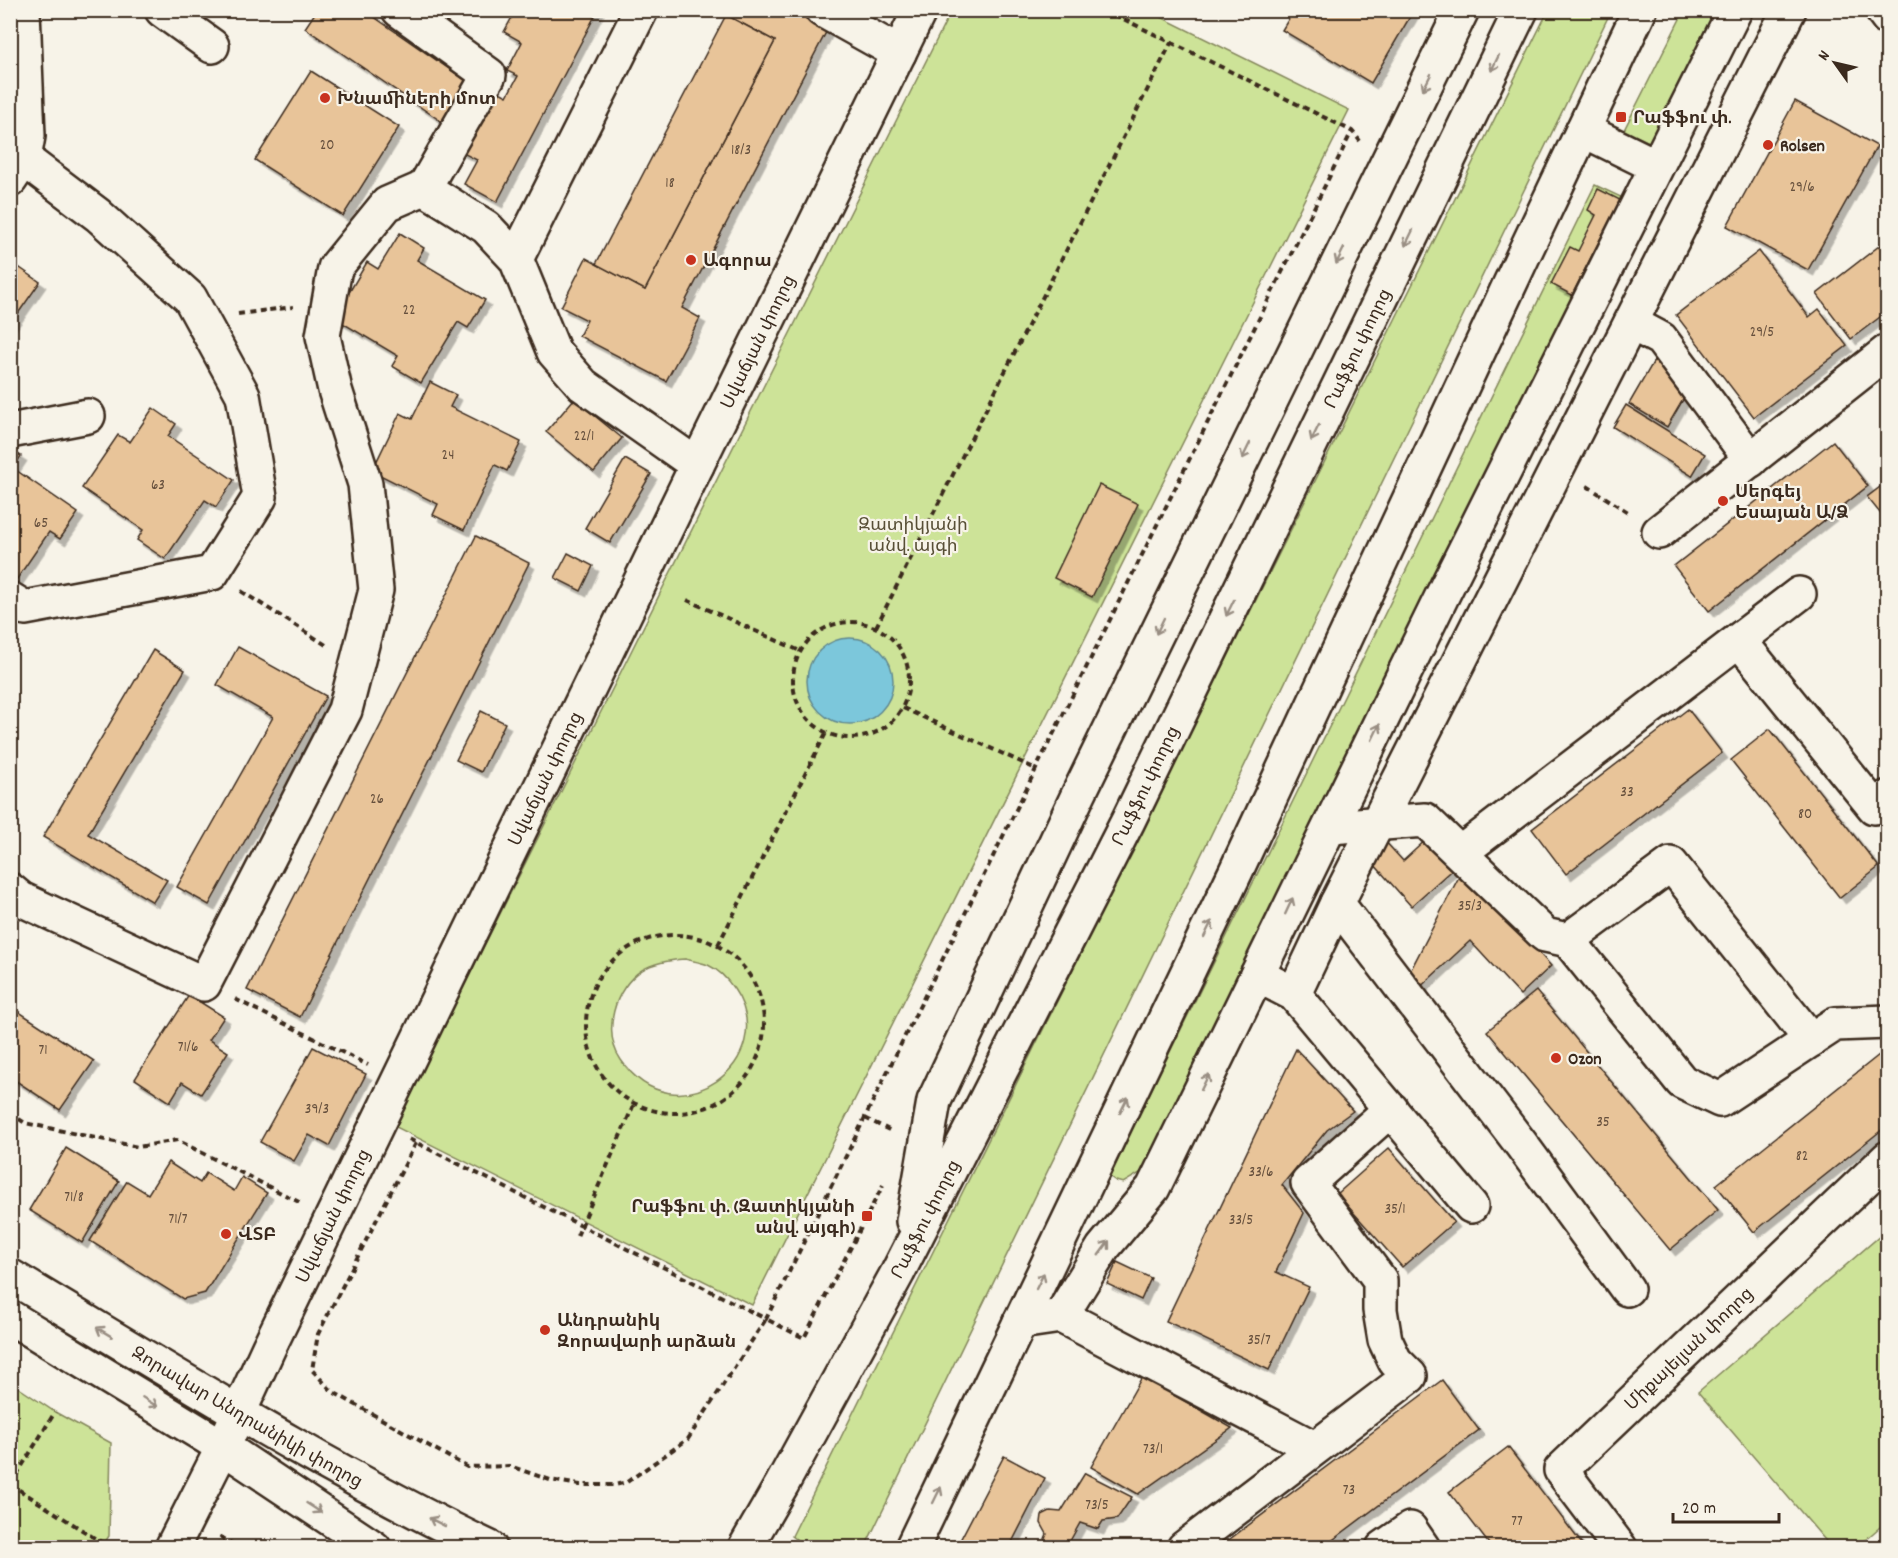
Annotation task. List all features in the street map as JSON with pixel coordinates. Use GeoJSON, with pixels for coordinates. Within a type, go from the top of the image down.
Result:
{"type":"FeatureCollection","features":[{"type":"Feature","properties":{"kind":"main road"},"geometry":{"type":"LineString","coordinates":[[10,598],[25,608],[212,573],[260,497],[243,395],[190,297],[98,215],[17,169],[28,136],[23,10]]}},
{"type":"Feature","properties":{"kind":"main road"},"geometry":{"type":"LineString","coordinates":[[162,10],[212,46]]}},
{"type":"Feature","properties":{"kind":"main road"},"geometry":{"type":"LineString","coordinates":[[10,890],[21,899],[204,984],[345,710],[376,590],[366,484],[335,390],[323,336],[335,268],[387,204],[424,188],[489,75],[399,10]]}},
{"type":"Feature","properties":{"kind":"main road"},"geometry":{"type":"LineString","coordinates":[[516,259],[641,10]]}},
{"type":"Feature","properties":{"kind":"main road"},"geometry":{"type":"LineString","coordinates":[[822,10],[899,53]]}},
{"type":"Feature","properties":{"kind":"main road","name":"Սվաճյան փողոց"},"geometry":{"type":"LineString","coordinates":[[172,1548],[920,10]]}},
{"type":"Feature","properties":{"kind":"main road"},"geometry":{"type":"LineString","coordinates":[[907,1254],[934,1101],[1079,793],[1462,10]]}},
{"type":"Feature","properties":{"kind":"main road","name":"Րաֆֆու փողոց"},"geometry":{"type":"LineString","coordinates":[[745,1548],[907,1254],[1128,820],[1521,10]]}},
{"type":"Feature","properties":{"kind":"main road"},"geometry":{"type":"LineString","coordinates":[[912,1548],[1241,860],[1640,10]]}},
{"type":"Feature","properties":{"kind":"main road"},"geometry":{"type":"LineString","coordinates":[[1061,1316],[1103,1248],[1153,1188],[1735,10]]}},
{"type":"Feature","properties":{"kind":"main road"},"geometry":{"type":"LineString","coordinates":[[1294,994],[1337,903],[1789,10]]}},
{"type":"Feature","properties":{"kind":"main road"},"geometry":{"type":"LineString","coordinates":[[1882,10],[1887,18]]}},
{"type":"Feature","properties":{"kind":"main road"},"geometry":{"type":"LineString","coordinates":[[1583,130],[1656,166]]}},
{"type":"Feature","properties":{"kind":"main road"},"geometry":{"type":"LineString","coordinates":[[424,188],[486,227],[516,259],[554,352],[583,385],[697,465]]}},
{"type":"Feature","properties":{"kind":"main road"},"geometry":{"type":"LineString","coordinates":[[1631,323],[1661,339],[1751,460]]}},
{"type":"Feature","properties":{"kind":"main road"},"geometry":{"type":"LineString","coordinates":[[1659,532],[1887,351]]}},
{"type":"Feature","properties":{"kind":"main road"},"geometry":{"type":"LineString","coordinates":[[10,431],[88,416]]}},
{"type":"Feature","properties":{"kind":"main road"},"geometry":{"type":"LineString","coordinates":[[1460,853],[1799,594]]}},
{"type":"Feature","properties":{"kind":"main road"},"geometry":{"type":"LineString","coordinates":[[1739,640],[1874,807],[1887,797]]}},
{"type":"Feature","properties":{"kind":"main road"},"geometry":{"type":"LineString","coordinates":[[1330,827],[1425,820],[1545,934],[1568,940],[1682,1082],[1720,1100],[1835,1024],[1887,1022]]}},
{"type":"Feature","properties":{"kind":"main road"},"geometry":{"type":"LineString","coordinates":[[1568,940],[1671,864],[1811,1040]]}},
{"type":"Feature","properties":{"kind":"main road"},"geometry":{"type":"LineString","coordinates":[[1337,903],[1521,1144],[1627,1289]]}},
{"type":"Feature","properties":{"kind":"main road"},"geometry":{"type":"LineString","coordinates":[[1257,975],[1294,994],[1471,1206]]}},
{"type":"Feature","properties":{"kind":"main road"},"geometry":{"type":"LineString","coordinates":[[1184,1548],[1410,1376],[1395,1362],[1385,1340],[1380,1310],[1380,1280],[1308,1183],[1391,1108]]}},
{"type":"Feature","properties":{"kind":"main road","name":"Միքայելյան փողոց"},"geometry":{"type":"LineString","coordinates":[[1620,1548],[1561,1470],[1887,1158]]}},
{"type":"Feature","properties":{"kind":"main road","name":"Զորավար Անդրանիկի փողոց"},"geometry":{"type":"LineString","coordinates":[[10,1276],[238,1412],[435,1521],[490,1548]]}},
{"type":"Feature","properties":{"kind":"main road"},"geometry":{"type":"LineString","coordinates":[[1020,1322],[1061,1316],[1314,1448]]}},
{"type":"Feature","properties":{"kind":"main road","name":"Զորավար Անդրանիկի փողոց"},"geometry":{"type":"LineString","coordinates":[[10,1317],[223,1447],[374,1548]]}},
{"type":"Feature","properties":{"kind":"main road"},"geometry":{"type":"LineString","coordinates":[[1383,1548],[1410,1529],[1423,1548]]}},
{"type":"Feature","properties":{"kind":"path"},"geometry":{"type":"LineString","coordinates":[[1106,10],[1352,131],[1382,172]]}},
{"type":"Feature","properties":{"kind":"path"},"geometry":{"type":"LineString","coordinates":[[876,627],[1171,43]]}},
{"type":"Feature","properties":{"kind":"path"},"geometry":{"type":"LineString","coordinates":[[416,1143],[318,1334],[312,1370],[333,1392],[467,1467],[510,1466],[550,1480],[580,1485],[615,1485],[627,1482],[688,1439],[766,1319],[1352,131]]}},
{"type":"Feature","properties":{"kind":"path"},"geometry":{"type":"LineString","coordinates":[[201,318],[329,303]]}},
{"type":"Feature","properties":{"kind":"path"},"geometry":{"type":"LineString","coordinates":[[1558,467],[1659,532]]}},
{"type":"Feature","properties":{"kind":"path"},"geometry":{"type":"LineString","coordinates":[[212,573],[357,664]]}},
{"type":"Feature","properties":{"kind":"path"},"geometry":{"type":"LineString","coordinates":[[687,600],[800,651]]}},
{"type":"Feature","properties":{"kind":"path"},"geometry":{"type":"LineString","coordinates":[[842,622],[860,622],[876,627],[892,638],[903,653],[909,671],[909,690],[903,708],[892,722],[878,732],[860,738],[843,738],[826,733],[812,725],[801,712],[795,698],[792,682],[794,666],[800,651],[810,637],[825,627],[842,622]]}},
{"type":"Feature","properties":{"kind":"path"},"geometry":{"type":"LineString","coordinates":[[903,708],[1036,769]]}},
{"type":"Feature","properties":{"kind":"path"},"geometry":{"type":"LineString","coordinates":[[718,945],[826,733]]}},
{"type":"Feature","properties":{"kind":"path"},"geometry":{"type":"LineString","coordinates":[[672,934],[684,935],[718,945],[735,957],[749,974],[759,993],[764,1013],[759,1056],[748,1075],[734,1091],[717,1103],[696,1111],[675,1114],[654,1112],[634,1104],[614,1091],[599,1073],[589,1051],[585,1028],[587,1005],[595,982],[609,963],[627,948],[649,938],[672,934]]}},
{"type":"Feature","properties":{"kind":"path"},"geometry":{"type":"LineString","coordinates":[[204,984],[399,1080]]}},
{"type":"Feature","properties":{"kind":"path"},"geometry":{"type":"LineString","coordinates":[[577,1236],[634,1104]]}},
{"type":"Feature","properties":{"kind":"path"},"geometry":{"type":"LineString","coordinates":[[10,1113],[25,1123],[138,1147],[177,1140],[332,1219]]}},
{"type":"Feature","properties":{"kind":"path"},"geometry":{"type":"LineString","coordinates":[[865,1118],[896,1133]]}},
{"type":"Feature","properties":{"kind":"path"},"geometry":{"type":"LineString","coordinates":[[379,1124],[804,1338],[886,1177]]}},
{"type":"Feature","properties":{"kind":"path"},"geometry":{"type":"LineString","coordinates":[[55,1412],[11,1484],[104,1544]]}},
{"type":"Feature","properties":{"kind":"path"},"geometry":{"type":"LineString","coordinates":[[217,1548],[222,1538],[240,1548]]}},
{"type":"Feature","properties":{"kind":"green space","name":"Զատիկյանի անվ. այգի"},"geometry":{"type":"Polygon","coordinates":[[[951,11],[1149,11],[1349,110],[752,1305],[394,1126],[951,11]],[[685,959],[657,963],[632,978],[618,999],[612,1024],[615,1049],[621,1060],[644,1083],[669,1093],[694,1091],[716,1081],[734,1064],[745,1041],[745,1016],[729,982],[712,967],[685,959]]]}},
{"type":"Feature","properties":{"kind":"green space"},"geometry":{"type":"Polygon","coordinates":[[[1548,11],[1611,11],[865,1547],[807,1547],[792,1536],[1548,11]]]}},
{"type":"Feature","properties":{"kind":"green space"},"geometry":{"type":"Polygon","coordinates":[[[1684,11],[1719,11],[1653,144],[1624,130],[1684,11]]]}},
{"type":"Feature","properties":{"kind":"green space"},"geometry":{"type":"Polygon","coordinates":[[[1595,185],[1623,198],[1153,1159],[1140,1173],[1123,1183],[1116,1181],[1110,1177],[1138,1117],[1595,185]]]}},
{"type":"Feature","properties":{"kind":"green space"},"geometry":{"type":"Polygon","coordinates":[[[1887,1230],[1887,1521],[1857,1547],[1831,1547],[1698,1392],[1887,1230]]]}},
{"type":"Feature","properties":{"kind":"green space"},"geometry":{"type":"Polygon","coordinates":[[[10,1382],[55,1412],[111,1443],[109,1536],[102,1547],[11,1547],[10,1382]]]}},
{"type":"Feature","properties":{"kind":"water"},"geometry":{"type":"Polygon","coordinates":[[[850,638],[867,641],[881,650],[890,664],[893,681],[890,698],[881,712],[867,721],[850,724],[833,721],[819,712],[810,698],[807,681],[810,664],[819,650],[833,641],[850,638]]]}},
{"type":"Feature","properties":{"kind":"building"},"geometry":{"type":"Polygon","coordinates":[[[317,10],[364,10],[475,87],[448,126],[305,28],[317,10]]]}},
{"type":"Feature","properties":{"kind":"building"},"geometry":{"type":"Polygon","coordinates":[[[516,10],[598,10],[497,202],[464,184],[477,160],[457,150],[490,87],[507,96],[518,76],[507,71],[522,42],[504,32],[516,10]]]}},
{"type":"Feature","properties":{"kind":"building"},"geometry":{"type":"Polygon","coordinates":[[[717,10],[826,10],[835,15],[682,308],[700,318],[666,381],[579,336],[587,320],[561,307],[586,258],[645,290],[775,41],[717,10]]]}},
{"type":"Feature","properties":{"kind":"building"},"geometry":{"type":"Polygon","coordinates":[[[1294,10],[1414,10],[1371,83],[1282,30],[1294,10]]]}},
{"type":"Feature","properties":{"kind":"building"},"geometry":{"type":"Polygon","coordinates":[[[726,15],[775,41],[645,290],[596,264],[726,15]]]}},
{"type":"Feature","properties":{"kind":"building"},"geometry":{"type":"Polygon","coordinates":[[[311,71],[399,127],[343,216],[255,160],[311,71]]]}},
{"type":"Feature","properties":{"kind":"building"},"geometry":{"type":"Polygon","coordinates":[[[1795,101],[1877,146],[1808,270],[1727,226],[1795,101]]]}},
{"type":"Feature","properties":{"kind":"building"},"geometry":{"type":"Polygon","coordinates":[[[1598,189],[1620,200],[1572,295],[1551,284],[1570,247],[1578,251],[1596,215],[1588,210],[1598,189]]]}},
{"type":"Feature","properties":{"kind":"building"},"geometry":{"type":"Polygon","coordinates":[[[400,233],[424,248],[417,260],[485,300],[468,328],[458,322],[421,383],[392,366],[398,356],[334,318],[367,262],[378,269],[400,233]]]}},
{"type":"Feature","properties":{"kind":"building"},"geometry":{"type":"Polygon","coordinates":[[[1888,239],[1888,311],[1851,339],[1817,294],[1888,239]]]}},
{"type":"Feature","properties":{"kind":"building"},"geometry":{"type":"Polygon","coordinates":[[[1759,251],[1809,317],[1819,309],[1847,346],[1754,417],[1676,315],[1759,251]]]}},
{"type":"Feature","properties":{"kind":"building"},"geometry":{"type":"Polygon","coordinates":[[[10,261],[40,282],[10,325],[10,261]]]}},
{"type":"Feature","properties":{"kind":"building"},"geometry":{"type":"Polygon","coordinates":[[[1655,359],[1684,398],[1667,427],[1629,404],[1655,359]]]}},
{"type":"Feature","properties":{"kind":"building"},"geometry":{"type":"Polygon","coordinates":[[[430,382],[456,395],[450,407],[521,442],[507,471],[495,465],[464,530],[433,515],[438,504],[372,471],[400,413],[412,419],[430,382]]]}},
{"type":"Feature","properties":{"kind":"building"},"geometry":{"type":"Polygon","coordinates":[[[574,399],[622,438],[594,472],[546,432],[574,399]]]}},
{"type":"Feature","properties":{"kind":"building"},"geometry":{"type":"Polygon","coordinates":[[[1626,405],[1705,454],[1692,476],[1613,427],[1626,405]]]}},
{"type":"Feature","properties":{"kind":"building"},"geometry":{"type":"Polygon","coordinates":[[[153,408],[176,424],[168,436],[234,480],[216,507],[205,500],[165,559],[137,540],[143,530],[82,488],[118,435],[130,442],[153,408]]]}},
{"type":"Feature","properties":{"kind":"building"},"geometry":{"type":"Polygon","coordinates":[[[1833,441],[1868,486],[1709,611],[1674,566],[1833,441]]]}},
{"type":"Feature","properties":{"kind":"building"},"geometry":{"type":"Polygon","coordinates":[[[10,449],[21,456],[13,468],[78,513],[60,539],[49,532],[10,589],[10,449]]]}},
{"type":"Feature","properties":{"kind":"building"},"geometry":{"type":"Polygon","coordinates":[[[625,459],[651,474],[610,543],[585,528],[625,459]]]}},
{"type":"Feature","properties":{"kind":"building"},"geometry":{"type":"Polygon","coordinates":[[[1888,481],[1888,523],[1867,497],[1888,481]]]}},
{"type":"Feature","properties":{"kind":"building"},"geometry":{"type":"Polygon","coordinates":[[[1099,485],[1138,504],[1092,597],[1054,578],[1099,485]]]}},
{"type":"Feature","properties":{"kind":"building"},"geometry":{"type":"Polygon","coordinates":[[[476,536],[529,563],[300,1017],[247,990],[476,536]]]}},
{"type":"Feature","properties":{"kind":"building"},"geometry":{"type":"Polygon","coordinates":[[[568,553],[593,566],[581,591],[555,578],[568,553]]]}},
{"type":"Feature","properties":{"kind":"building"},"geometry":{"type":"Polygon","coordinates":[[[238,647],[326,696],[209,905],[177,887],[273,717],[217,685],[238,647]]]}},
{"type":"Feature","properties":{"kind":"building"},"geometry":{"type":"Polygon","coordinates":[[[153,650],[185,670],[88,834],[167,880],[153,902],[43,837],[153,650]]]}},
{"type":"Feature","properties":{"kind":"building"},"geometry":{"type":"Polygon","coordinates":[[[1688,709],[1722,753],[1566,874],[1532,829],[1688,709]]]}},
{"type":"Feature","properties":{"kind":"building"},"geometry":{"type":"Polygon","coordinates":[[[481,711],[505,723],[481,772],[456,760],[481,711]]]}},
{"type":"Feature","properties":{"kind":"building"},"geometry":{"type":"Polygon","coordinates":[[[1770,729],[1879,867],[1840,898],[1731,760],[1770,729]]]}},
{"type":"Feature","properties":{"kind":"building"},"geometry":{"type":"Polygon","coordinates":[[[1429,837],[1456,866],[1411,906],[1365,854],[1383,839],[1403,861],[1429,837]]]}},
{"type":"Feature","properties":{"kind":"building"},"geometry":{"type":"Polygon","coordinates":[[[1463,869],[1551,966],[1520,995],[1470,941],[1415,992],[1405,981],[1463,869]]]}},
{"type":"Feature","properties":{"kind":"building"},"geometry":{"type":"Polygon","coordinates":[[[1536,991],[1718,1210],[1670,1250],[1487,1031],[1536,991]]]}},
{"type":"Feature","properties":{"kind":"building"},"geometry":{"type":"Polygon","coordinates":[[[189,995],[224,1017],[209,1040],[228,1052],[201,1094],[182,1082],[170,1102],[135,1079],[189,995]]]}},
{"type":"Feature","properties":{"kind":"building"},"geometry":{"type":"Polygon","coordinates":[[[10,1006],[94,1061],[60,1110],[10,1077],[10,1006]]]}},
{"type":"Feature","properties":{"kind":"building"},"geometry":{"type":"Polygon","coordinates":[[[313,1047],[366,1074],[329,1146],[309,1135],[294,1161],[260,1142],[313,1047]]]}},
{"type":"Feature","properties":{"kind":"building"},"geometry":{"type":"Polygon","coordinates":[[[1296,1049],[1353,1111],[1327,1130],[1282,1185],[1304,1213],[1276,1272],[1309,1287],[1269,1370],[1166,1321],[1296,1049]]]}},
{"type":"Feature","properties":{"kind":"building"},"geometry":{"type":"Polygon","coordinates":[[[1879,1055],[1888,1066],[1888,1125],[1754,1232],[1716,1185],[1879,1055]]]}},
{"type":"Feature","properties":{"kind":"building"},"geometry":{"type":"Polygon","coordinates":[[[66,1148],[119,1181],[82,1243],[29,1210],[66,1148]]]}},
{"type":"Feature","properties":{"kind":"building"},"geometry":{"type":"Polygon","coordinates":[[[1389,1148],[1454,1222],[1402,1267],[1337,1194],[1389,1148]]]}},
{"type":"Feature","properties":{"kind":"building"},"geometry":{"type":"Polygon","coordinates":[[[168,1162],[200,1183],[206,1173],[234,1191],[242,1177],[267,1193],[205,1293],[183,1299],[90,1241],[127,1181],[148,1194],[168,1162]]]}},
{"type":"Feature","properties":{"kind":"building"},"geometry":{"type":"Polygon","coordinates":[[[1117,1262],[1151,1278],[1141,1300],[1107,1284],[1117,1262]]]}},
{"type":"Feature","properties":{"kind":"building"},"geometry":{"type":"Polygon","coordinates":[[[1142,1377],[1232,1428],[1138,1494],[1091,1467],[1142,1377]]]}},
{"type":"Feature","properties":{"kind":"building"},"geometry":{"type":"Polygon","coordinates":[[[1442,1380],[1479,1430],[1322,1548],[1218,1548],[1442,1380]]]}},
{"type":"Feature","properties":{"kind":"building"},"geometry":{"type":"Polygon","coordinates":[[[1508,1447],[1585,1548],[1492,1548],[1449,1492],[1508,1447]]]}},
{"type":"Feature","properties":{"kind":"building"},"geometry":{"type":"Polygon","coordinates":[[[1004,1456],[1045,1478],[1009,1548],[956,1548],[1004,1456]]]}},
{"type":"Feature","properties":{"kind":"building"},"geometry":{"type":"Polygon","coordinates":[[[1085,1473],[1132,1497],[1117,1519],[1103,1521],[1098,1529],[1080,1523],[1070,1541],[1077,1548],[1041,1548],[1047,1534],[1041,1523],[1042,1515],[1050,1511],[1061,1512],[1085,1473]]]}},
{"type":"Feature","properties":{"kind":"place","name":"Խնամիների մոտ"},"geometry":{"type":"Point","coordinates":[325,98]}},
{"type":"Feature","properties":{"kind":"place","name":"Րաֆֆու փ."},"geometry":{"type":"Point","coordinates":[1621,117]}},
{"type":"Feature","properties":{"kind":"place","name":"Rolsen"},"geometry":{"type":"Point","coordinates":[1768,145]}},
{"type":"Feature","properties":{"kind":"place","name":"Ագորա"},"geometry":{"type":"Point","coordinates":[691,260]}},
{"type":"Feature","properties":{"kind":"place","name":"Սերգեյ Եսայան Ա/Ձ"},"geometry":{"type":"Point","coordinates":[1723,501]}},
{"type":"Feature","properties":{"kind":"place","name":"Ozon"},"geometry":{"type":"Point","coordinates":[1556,1058]}},
{"type":"Feature","properties":{"kind":"place","name":"Րաֆֆու փ. (Զատիկյանի անվ. այգի)"},"geometry":{"type":"Point","coordinates":[867,1216]}},
{"type":"Feature","properties":{"kind":"place","name":"ՎՏԲ"},"geometry":{"type":"Point","coordinates":[226,1234]}},
{"type":"Feature","properties":{"kind":"place","name":"Անդրանիկ Զորավարի արձան"},"geometry":{"type":"Point","coordinates":[545,1330]}}]}
